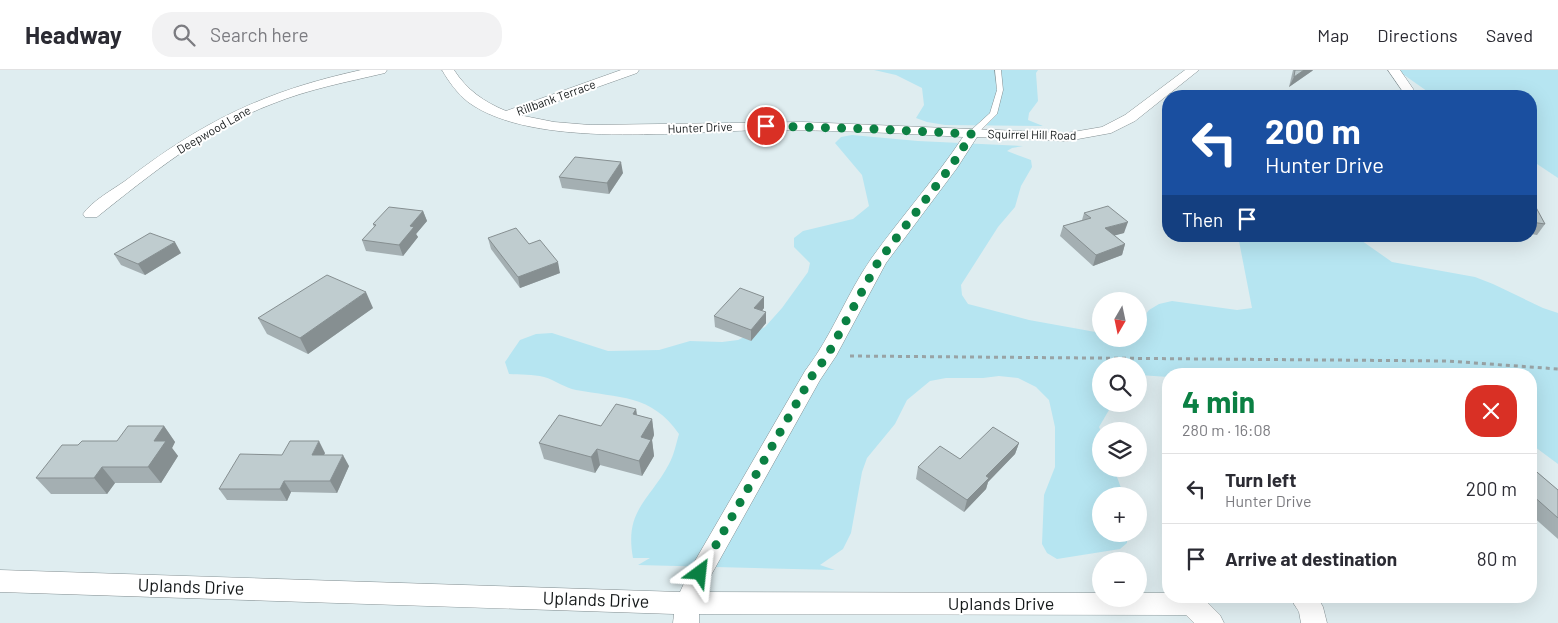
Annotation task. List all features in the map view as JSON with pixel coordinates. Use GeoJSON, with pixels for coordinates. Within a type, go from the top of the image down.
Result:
{"type":"FeatureCollection","features":[{"type":"Feature","properties":{"kind":"street","name":"Deepwood Lane"},"geometry":{"type":"LineString","coordinates":[[92,214],[150,168],[229,118],[314,84],[381,70]]}},
{"type":"Feature","properties":{"kind":"street","name":"Hunter Drive"},"geometry":{"type":"LineString","coordinates":[[448,70],[460,88],[474,101],[506,115],[562,127],[606,129],[766,126],[972,134]]}},
{"type":"Feature","properties":{"kind":"street","name":"Rillbank Terrace"},"geometry":{"type":"LineString","coordinates":[[506,115],[633,70]]}},
{"type":"Feature","properties":{"kind":"street","name":"Squirrel Hill Road"},"geometry":{"type":"LineString","coordinates":[[1167,90],[1194,70]]}},
{"type":"Feature","properties":{"kind":"street"},"geometry":{"type":"LineString","coordinates":[[1394,70],[1408,90]]}},
{"type":"Feature","properties":{"kind":"street","name":"Squirrel Hill Road"},"geometry":{"type":"LineString","coordinates":[[972,134],[1067,136],[1106,130],[1130,118],[1162,94]]}},
{"type":"Feature","properties":{"kind":"street"},"geometry":{"type":"LineString","coordinates":[[686,613],[700,573],[812,376],[827,356],[878,262],[952,165],[972,134]]}},
{"type":"Feature","properties":{"kind":"street","name":"Uplands Drive"},"geometry":{"type":"LineString","coordinates":[[0,581],[686,613],[1162,601]]}},
{"type":"Feature","properties":{"kind":"street","name":"Uplands Drive"},"geometry":{"type":"LineString","coordinates":[[1196,603],[1211,623]]}},
{"type":"Feature","properties":{"kind":"street"},"geometry":{"type":"LineString","coordinates":[[1307,603],[1311,607],[1314,623]]}},
{"type":"Feature","properties":{"kind":"lane"},"geometry":{"type":"LineString","coordinates":[[972,134],[994,114],[1000,90],[998,70]]}},
{"type":"Feature","properties":{"kind":"path"},"geometry":{"type":"LineString","coordinates":[[827,356],[1448,361],[1558,369]]}},
{"type":"Feature","properties":{"kind":"shaded area"},"geometry":{"type":"Polygon","coordinates":[[[874,70],[1038,70],[1036,73],[1038,101],[1029,113],[1028,120],[1043,126],[945,125],[927,122],[916,118],[924,105],[922,88],[896,75],[874,70]]]}},
{"type":"Feature","properties":{"kind":"shaded area"},"geometry":{"type":"Polygon","coordinates":[[[1397,70],[1558,70],[1558,178],[1537,164],[1537,90],[1425,90],[1397,70]]]}},
{"type":"Feature","properties":{"kind":"shaded area"},"geometry":{"type":"Polygon","coordinates":[[[852,135],[918,141],[1023,146],[1007,151],[1031,160],[1032,167],[1021,186],[1015,207],[998,227],[961,285],[962,295],[968,304],[1029,320],[1092,331],[1092,348],[1148,348],[1148,311],[1159,304],[1172,301],[1237,310],[1252,308],[1239,242],[1364,242],[1392,262],[1475,277],[1493,284],[1543,308],[1558,313],[1558,464],[1537,448],[1537,368],[1162,368],[1162,377],[1147,376],[1147,357],[1092,357],[1092,412],[1108,412],[1102,422],[1092,422],[1092,477],[1117,477],[1121,487],[1092,487],[1092,542],[1127,542],[1120,549],[1057,559],[1047,553],[1042,544],[1044,495],[1055,467],[1055,427],[1049,400],[1036,387],[1018,378],[999,376],[946,378],[930,381],[907,400],[895,424],[867,458],[862,472],[851,533],[843,549],[820,565],[835,570],[638,565],[650,558],[633,558],[631,542],[635,517],[640,506],[669,464],[679,434],[669,421],[646,405],[620,397],[572,389],[540,376],[509,374],[505,362],[520,340],[536,334],[552,333],[608,351],[659,350],[690,341],[722,342],[738,340],[765,327],[782,308],[808,272],[810,263],[794,247],[794,238],[803,231],[853,219],[869,206],[862,175],[835,143],[841,137],[852,135]]]}},
{"type":"Feature","properties":{"kind":"building"},"geometry":{"type":"Polygon","coordinates":[[[1295,70],[1304,70],[1294,77],[1295,70]]]}},
{"type":"Feature","properties":{"kind":"building"},"geometry":{"type":"Polygon","coordinates":[[[575,157],[621,162],[607,183],[559,177],[575,157]]]}},
{"type":"Feature","properties":{"kind":"building"},"geometry":{"type":"Polygon","coordinates":[[[1108,206],[1128,222],[1105,228],[1125,244],[1096,255],[1063,226],[1091,218],[1084,213],[1108,206]]]}},
{"type":"Feature","properties":{"kind":"building"},"geometry":{"type":"Polygon","coordinates":[[[389,207],[423,211],[410,226],[414,227],[399,245],[362,240],[376,225],[373,224],[389,207]]]}},
{"type":"Feature","properties":{"kind":"building"},"geometry":{"type":"Polygon","coordinates":[[[1537,209],[1545,224],[1537,223],[1537,209]]]}},
{"type":"Feature","properties":{"kind":"building"},"geometry":{"type":"Polygon","coordinates":[[[516,228],[529,244],[540,240],[558,262],[518,277],[488,238],[516,228]]]}},
{"type":"Feature","properties":{"kind":"building"},"geometry":{"type":"Polygon","coordinates":[[[150,233],[175,242],[138,264],[114,254],[150,233]]]}},
{"type":"Feature","properties":{"kind":"building"},"geometry":{"type":"Polygon","coordinates":[[[327,275],[366,292],[300,338],[258,318],[327,275]]]}},
{"type":"Feature","properties":{"kind":"building"},"geometry":{"type":"Polygon","coordinates":[[[740,288],[764,297],[754,308],[766,312],[751,330],[714,316],[740,288]]]}},
{"type":"Feature","properties":{"kind":"building"},"geometry":{"type":"Polygon","coordinates":[[[616,404],[636,409],[633,414],[652,419],[641,437],[651,440],[639,461],[597,449],[591,457],[539,443],[559,415],[601,426],[616,404]]]}},
{"type":"Feature","properties":{"kind":"building"},"geometry":{"type":"Polygon","coordinates":[[[128,426],[164,426],[154,441],[166,441],[148,467],[102,467],[94,478],[36,478],[62,445],[78,445],[82,441],[117,441],[128,426]]]}},
{"type":"Feature","properties":{"kind":"building"},"geometry":{"type":"Polygon","coordinates":[[[993,427],[1019,443],[986,476],[989,478],[967,500],[918,467],[940,446],[960,459],[993,427]]]}},
{"type":"Feature","properties":{"kind":"building"},"geometry":{"type":"Polygon","coordinates":[[[290,441],[319,441],[312,455],[343,455],[330,481],[284,481],[280,489],[219,489],[240,454],[282,455],[290,441]]]}},
{"type":"Feature","properties":{"kind":"building"},"geometry":{"type":"Polygon","coordinates":[[[1537,472],[1558,490],[1558,518],[1537,499],[1537,472]]]}},
{"type":"Feature","properties":{"kind":"route"},"geometry":{"type":"LineString","coordinates":[[700,573],[812,376],[827,356],[878,262],[952,165],[972,134],[766,126]]}}]}
